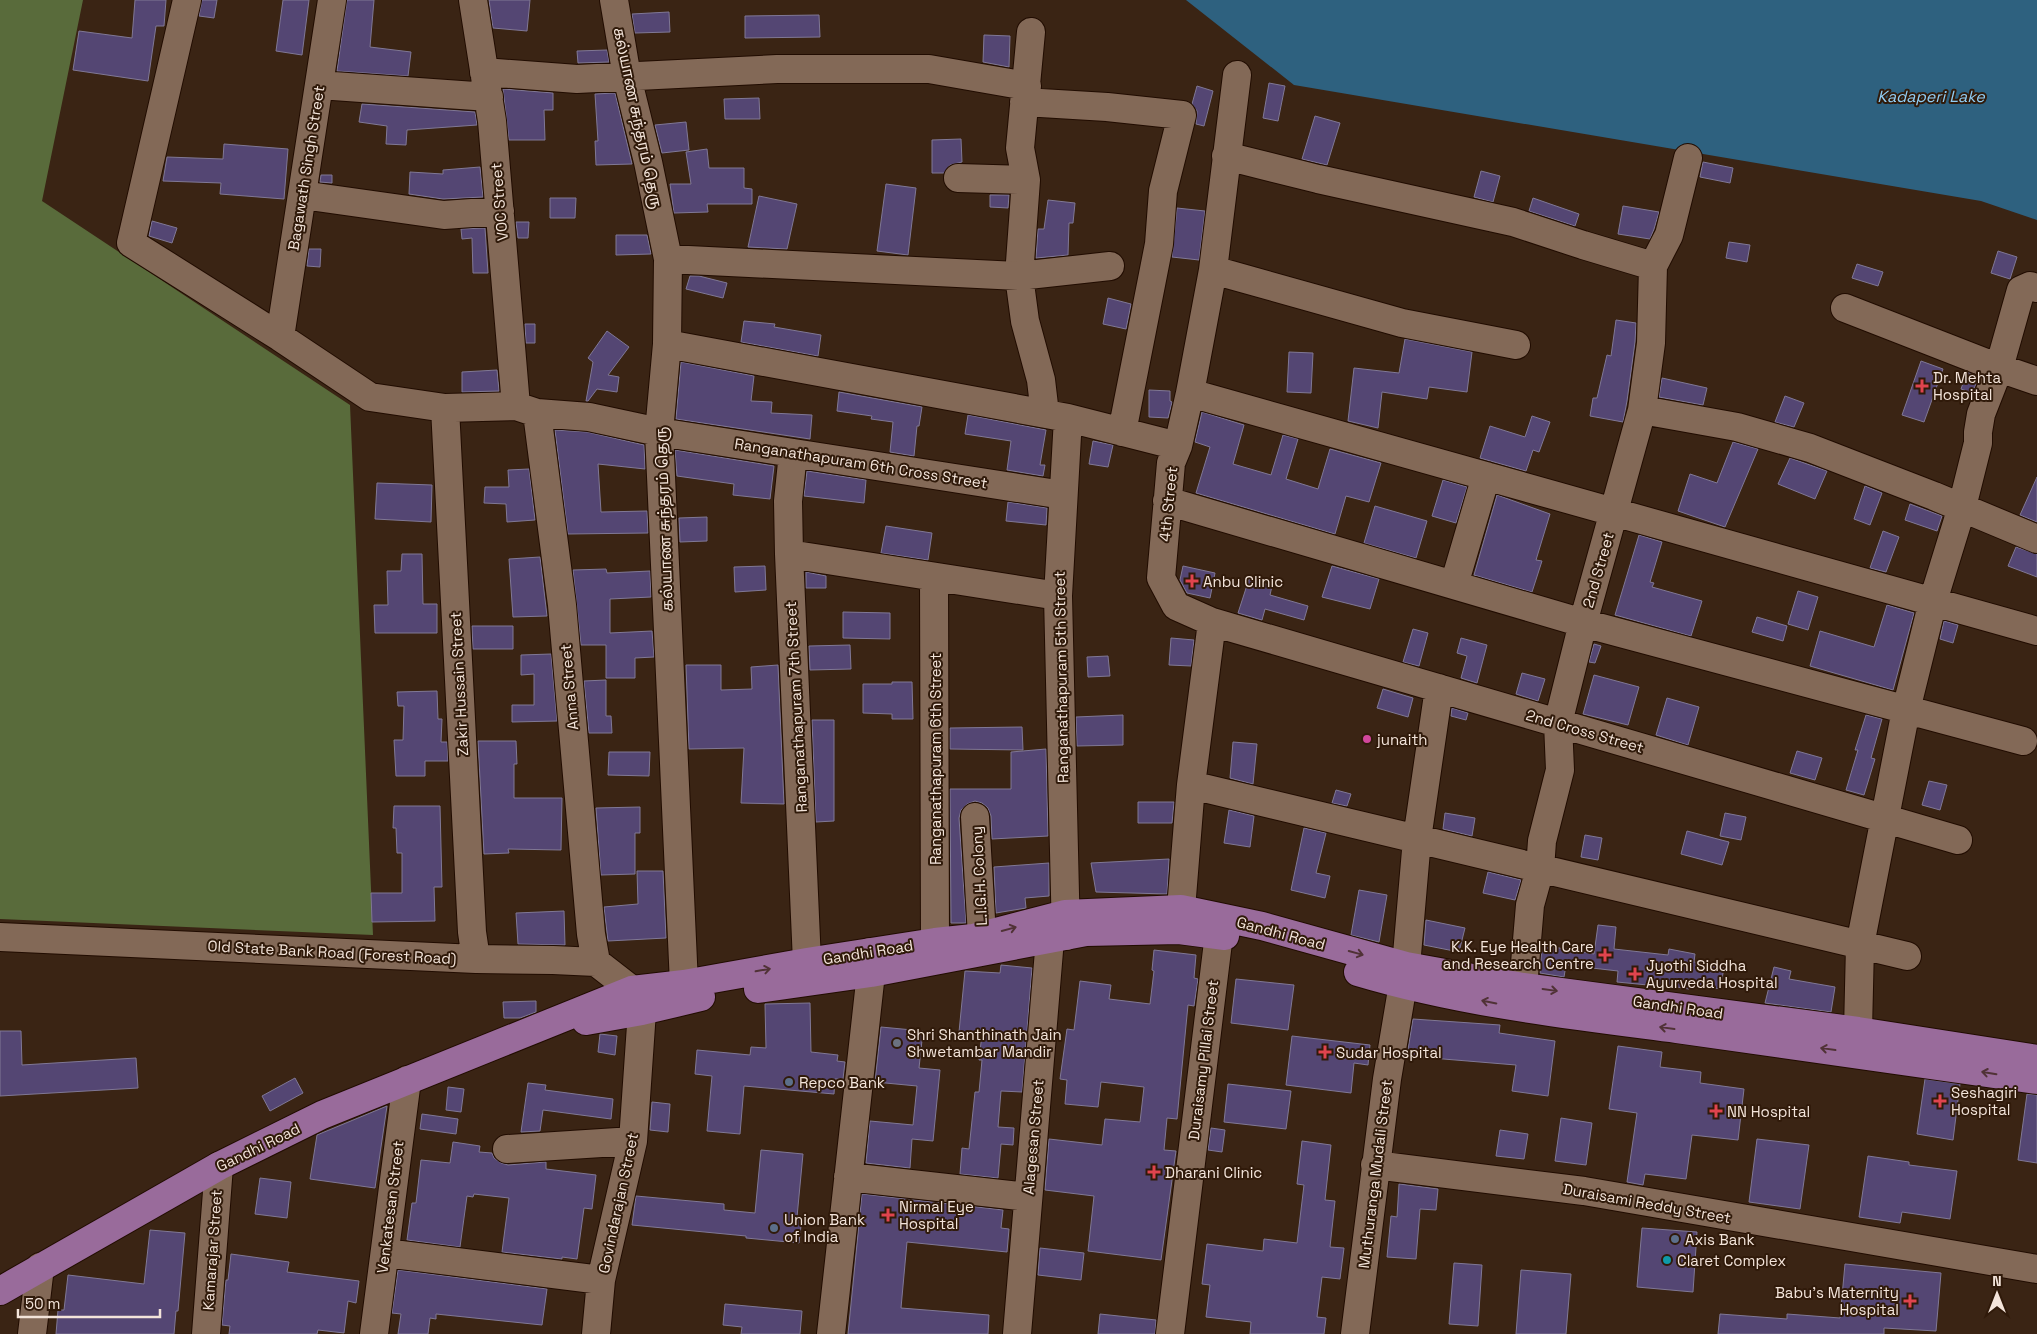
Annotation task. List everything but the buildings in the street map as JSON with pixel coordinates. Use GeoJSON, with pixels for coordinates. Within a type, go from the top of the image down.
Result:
{"type":"FeatureCollection","features":[{"type":"Feature","properties":{"kind":"main road","name":"Gandhi Road"},"geometry":{"type":"LineString","coordinates":[[637,1000],[696,998],[871,962],[1181,910],[1262,926],[1404,976],[1526,1009],[1835,1050],[2037,1080]]}},
{"type":"Feature","properties":{"kind":"main road","name":"Gandhi Road"},"geometry":{"type":"LineString","coordinates":[[0,1291],[218,1166],[322,1115],[531,1032],[684,984],[807,962],[871,962],[935,942],[982,936],[1060,930],[1086,932],[1179,930],[1219,934],[1310,958],[1404,976],[1523,987],[1858,1031],[2037,1059]]}},
{"type":"Feature","properties":{"kind":"street","name":"Ranganathapuram 6th Cross Street"},"geometry":{"type":"LineString","coordinates":[[187,0],[131,243],[280,337],[370,398],[445,408],[527,409],[589,417],[659,432],[1063,495]]}},
{"type":"Feature","properties":{"kind":"street","name":"Bagawath Singh Street"},"geometry":{"type":"LineString","coordinates":[[280,337],[332,0]]}},
{"type":"Feature","properties":{"kind":"street","name":"VOC Street"},"geometry":{"type":"LineString","coordinates":[[473,0],[486,85],[500,211],[527,409]]}},
{"type":"Feature","properties":{"kind":"street","name":"கல்யாண சுந்தரம் தெரு"},"geometry":{"type":"LineString","coordinates":[[614,0],[627,77],[648,162],[668,259],[667,344],[659,432],[684,984]]}},
{"type":"Feature","properties":{"kind":"street","name":"Ranganathapuram 5th Street"},"geometry":{"type":"LineString","coordinates":[[1031,32],[1020,148],[1026,180],[1019,276],[1025,321],[1041,380],[1057,416],[1063,495],[1058,596],[1060,930]]}},
{"type":"Feature","properties":{"kind":"street"},"geometry":{"type":"LineString","coordinates":[[319,85],[486,85],[777,69],[929,69],[1025,94],[1107,107],[1182,115],[1163,191],[1159,244],[1122,432]]}},
{"type":"Feature","properties":{"kind":"street","name":"4th Street"},"geometry":{"type":"LineString","coordinates":[[1212,622],[1176,606],[1161,578],[1171,463],[1178,446],[1190,393],[1213,270],[1237,75]]}},
{"type":"Feature","properties":{"kind":"street"},"geometry":{"type":"LineString","coordinates":[[1226,156],[1318,179],[1513,222],[1582,246],[1653,266]]}},
{"type":"Feature","properties":{"kind":"street","name":"2nd Street"},"geometry":{"type":"LineString","coordinates":[[1523,987],[1530,905],[1540,869],[1542,841],[1560,770],[1558,723],[1642,410],[1651,343],[1653,266],[1669,235],[1688,158]]}},
{"type":"Feature","properties":{"kind":"street"},"geometry":{"type":"LineString","coordinates":[[958,178],[1026,180]]}},
{"type":"Feature","properties":{"kind":"street"},"geometry":{"type":"LineString","coordinates":[[302,196],[444,215],[500,211]]}},
{"type":"Feature","properties":{"kind":"street"},"geometry":{"type":"LineString","coordinates":[[668,259],[1019,276],[1110,266]]}},
{"type":"Feature","properties":{"kind":"street"},"geometry":{"type":"LineString","coordinates":[[1213,270],[1402,323],[1516,345]]}},
{"type":"Feature","properties":{"kind":"street"},"geometry":{"type":"LineString","coordinates":[[1858,1031],[1860,945],[1906,710],[1933,601],[1962,507],[1978,443],[1981,414],[1999,368],[2020,290],[2030,286],[2037,288]]}},
{"type":"Feature","properties":{"kind":"street"},"geometry":{"type":"LineString","coordinates":[[1845,308],[1999,368],[2037,380]]}},
{"type":"Feature","properties":{"kind":"street"},"geometry":{"type":"LineString","coordinates":[[667,344],[1057,416],[1178,446]]}},
{"type":"Feature","properties":{"kind":"street"},"geometry":{"type":"LineString","coordinates":[[1190,393],[2037,631]]}},
{"type":"Feature","properties":{"kind":"street","name":"Zakir Hussain Street"},"geometry":{"type":"LineString","coordinates":[[445,408],[472,932],[476,959]]}},
{"type":"Feature","properties":{"kind":"street","name":"Anna Street"},"geometry":{"type":"LineString","coordinates":[[527,409],[562,605],[591,934],[596,962]]}},
{"type":"Feature","properties":{"kind":"street"},"geometry":{"type":"LineString","coordinates":[[1642,410],[1736,427],[1810,448],[1962,507],[2037,539]]}},
{"type":"Feature","properties":{"kind":"street","name":"Ranganathapuram 7th Street"},"geometry":{"type":"LineString","coordinates":[[793,453],[788,501],[789,554],[807,962]]}},
{"type":"Feature","properties":{"kind":"street"},"geometry":{"type":"LineString","coordinates":[[1454,585],[1486,476]]}},
{"type":"Feature","properties":{"kind":"street"},"geometry":{"type":"LineString","coordinates":[[1167,501],[1584,623],[2023,741]]}},
{"type":"Feature","properties":{"kind":"street"},"geometry":{"type":"LineString","coordinates":[[789,554],[1058,596]]}},
{"type":"Feature","properties":{"kind":"street","name":"Ranganathapuram 6th Street"},"geometry":{"type":"LineString","coordinates":[[934,577],[935,942]]}},
{"type":"Feature","properties":{"kind":"street"},"geometry":{"type":"LineString","coordinates":[[1181,910],[1191,785],[1212,622]]}},
{"type":"Feature","properties":{"kind":"street","name":"2nd Cross Street"},"geometry":{"type":"LineString","coordinates":[[1212,622],[1958,840]]}},
{"type":"Feature","properties":{"kind":"street","name":"Muthuranga Mudali Street"},"geometry":{"type":"LineString","coordinates":[[1355,1334],[1375,1165],[1404,976],[1417,839],[1439,688]]}},
{"type":"Feature","properties":{"kind":"street"},"geometry":{"type":"LineString","coordinates":[[1191,785],[1907,956]]}},
{"type":"Feature","properties":{"kind":"street","name":"L.I.G.H. Colony"},"geometry":{"type":"LineString","coordinates":[[975,817],[982,936]]}},
{"type":"Feature","properties":{"kind":"street","name":"Alagesan Street"},"geometry":{"type":"LineString","coordinates":[[1017,1334],[1028,1197],[1060,930]]}},
{"type":"Feature","properties":{"kind":"street","name":"Duraisamy Pillai Street"},"geometry":{"type":"LineString","coordinates":[[1170,1334],[1219,934]]}},
{"type":"Feature","properties":{"kind":"street","name":"Old State Bank Road (Forest Road)"},"geometry":{"type":"LineString","coordinates":[[0,937],[476,959],[596,962]]}},
{"type":"Feature","properties":{"kind":"street"},"geometry":{"type":"LineString","coordinates":[[596,962],[637,1000]]}},
{"type":"Feature","properties":{"kind":"street"},"geometry":{"type":"LineString","coordinates":[[831,1334],[871,962]]}},
{"type":"Feature","properties":{"kind":"street","name":"Govindarajan Street"},"geometry":{"type":"LineString","coordinates":[[596,1334],[601,1280],[633,1141],[637,1000]]}},
{"type":"Feature","properties":{"kind":"street","name":"Venkatesan Street"},"geometry":{"type":"LineString","coordinates":[[374,1334],[407,1080]]}},
{"type":"Feature","properties":{"kind":"street"},"geometry":{"type":"LineString","coordinates":[[507,1149],[633,1141]]}},
{"type":"Feature","properties":{"kind":"street","name":"Duraisami Reddy Street"},"geometry":{"type":"LineString","coordinates":[[1375,1165],[1584,1191],[2037,1269]]}},
{"type":"Feature","properties":{"kind":"street","name":"Kamarajar Street"},"geometry":{"type":"LineString","coordinates":[[206,1334],[218,1166]]}},
{"type":"Feature","properties":{"kind":"street"},"geometry":{"type":"LineString","coordinates":[[848,1177],[1028,1197]]}},
{"type":"Feature","properties":{"kind":"street"},"geometry":{"type":"LineString","coordinates":[[385,1253],[601,1280]]}},
{"type":"Feature","properties":{"kind":"street"},"geometry":{"type":"LineString","coordinates":[[32,1334],[40,1267]]}},
{"type":"Feature","properties":{"kind":"green space"},"geometry":{"type":"Polygon","coordinates":[[[0,0],[83,0],[42,201],[350,405],[373,935],[0,919],[0,0]]]}},
{"type":"Feature","properties":{"kind":"water","name":"Kadaperi Lake"},"geometry":{"type":"Polygon","coordinates":[[[1186,0],[2037,0],[2037,220],[1981,201],[1294,85],[1186,0]]]}},
{"type":"Feature","properties":{"kind":"place","name":"Dr. Mehta Hospital"},"geometry":{"type":"Point","coordinates":[1922,386]}},
{"type":"Feature","properties":{"kind":"place","name":"Anbu Clinic"},"geometry":{"type":"Point","coordinates":[1192,581]}},
{"type":"Feature","properties":{"kind":"place","name":"junaith"},"geometry":{"type":"Point","coordinates":[1367,739]}},
{"type":"Feature","properties":{"kind":"place","name":"K.K. Eye Health Care and Research Centre"},"geometry":{"type":"Point","coordinates":[1605,955]}},
{"type":"Feature","properties":{"kind":"place","name":"Jyothi Siddha Ayurveda Hospital"},"geometry":{"type":"Point","coordinates":[1635,974]}},
{"type":"Feature","properties":{"kind":"place","name":"Shri Shanthinath Jain Shwetambar Mandir"},"geometry":{"type":"Point","coordinates":[897,1043]}},
{"type":"Feature","properties":{"kind":"place","name":"Sudar Hospital"},"geometry":{"type":"Point","coordinates":[1325,1052]}},
{"type":"Feature","properties":{"kind":"place","name":"Repco Bank"},"geometry":{"type":"Point","coordinates":[789,1082]}},
{"type":"Feature","properties":{"kind":"place","name":"Seshagiri Hospital"},"geometry":{"type":"Point","coordinates":[1940,1101]}},
{"type":"Feature","properties":{"kind":"place","name":"NN Hospital"},"geometry":{"type":"Point","coordinates":[1716,1111]}},
{"type":"Feature","properties":{"kind":"place","name":"Dharani Clinic"},"geometry":{"type":"Point","coordinates":[1154,1172]}},
{"type":"Feature","properties":{"kind":"place","name":"Nirmal Eye Hospital"},"geometry":{"type":"Point","coordinates":[888,1215]}},
{"type":"Feature","properties":{"kind":"place","name":"Union Bank of India"},"geometry":{"type":"Point","coordinates":[774,1228]}},
{"type":"Feature","properties":{"kind":"place","name":"Axis Bank"},"geometry":{"type":"Point","coordinates":[1675,1239]}},
{"type":"Feature","properties":{"kind":"place","name":"Claret Complex"},"geometry":{"type":"Point","coordinates":[1667,1260]}},
{"type":"Feature","properties":{"kind":"place","name":"Babu's Maternity Hospital"},"geometry":{"type":"Point","coordinates":[1910,1301]}}]}
